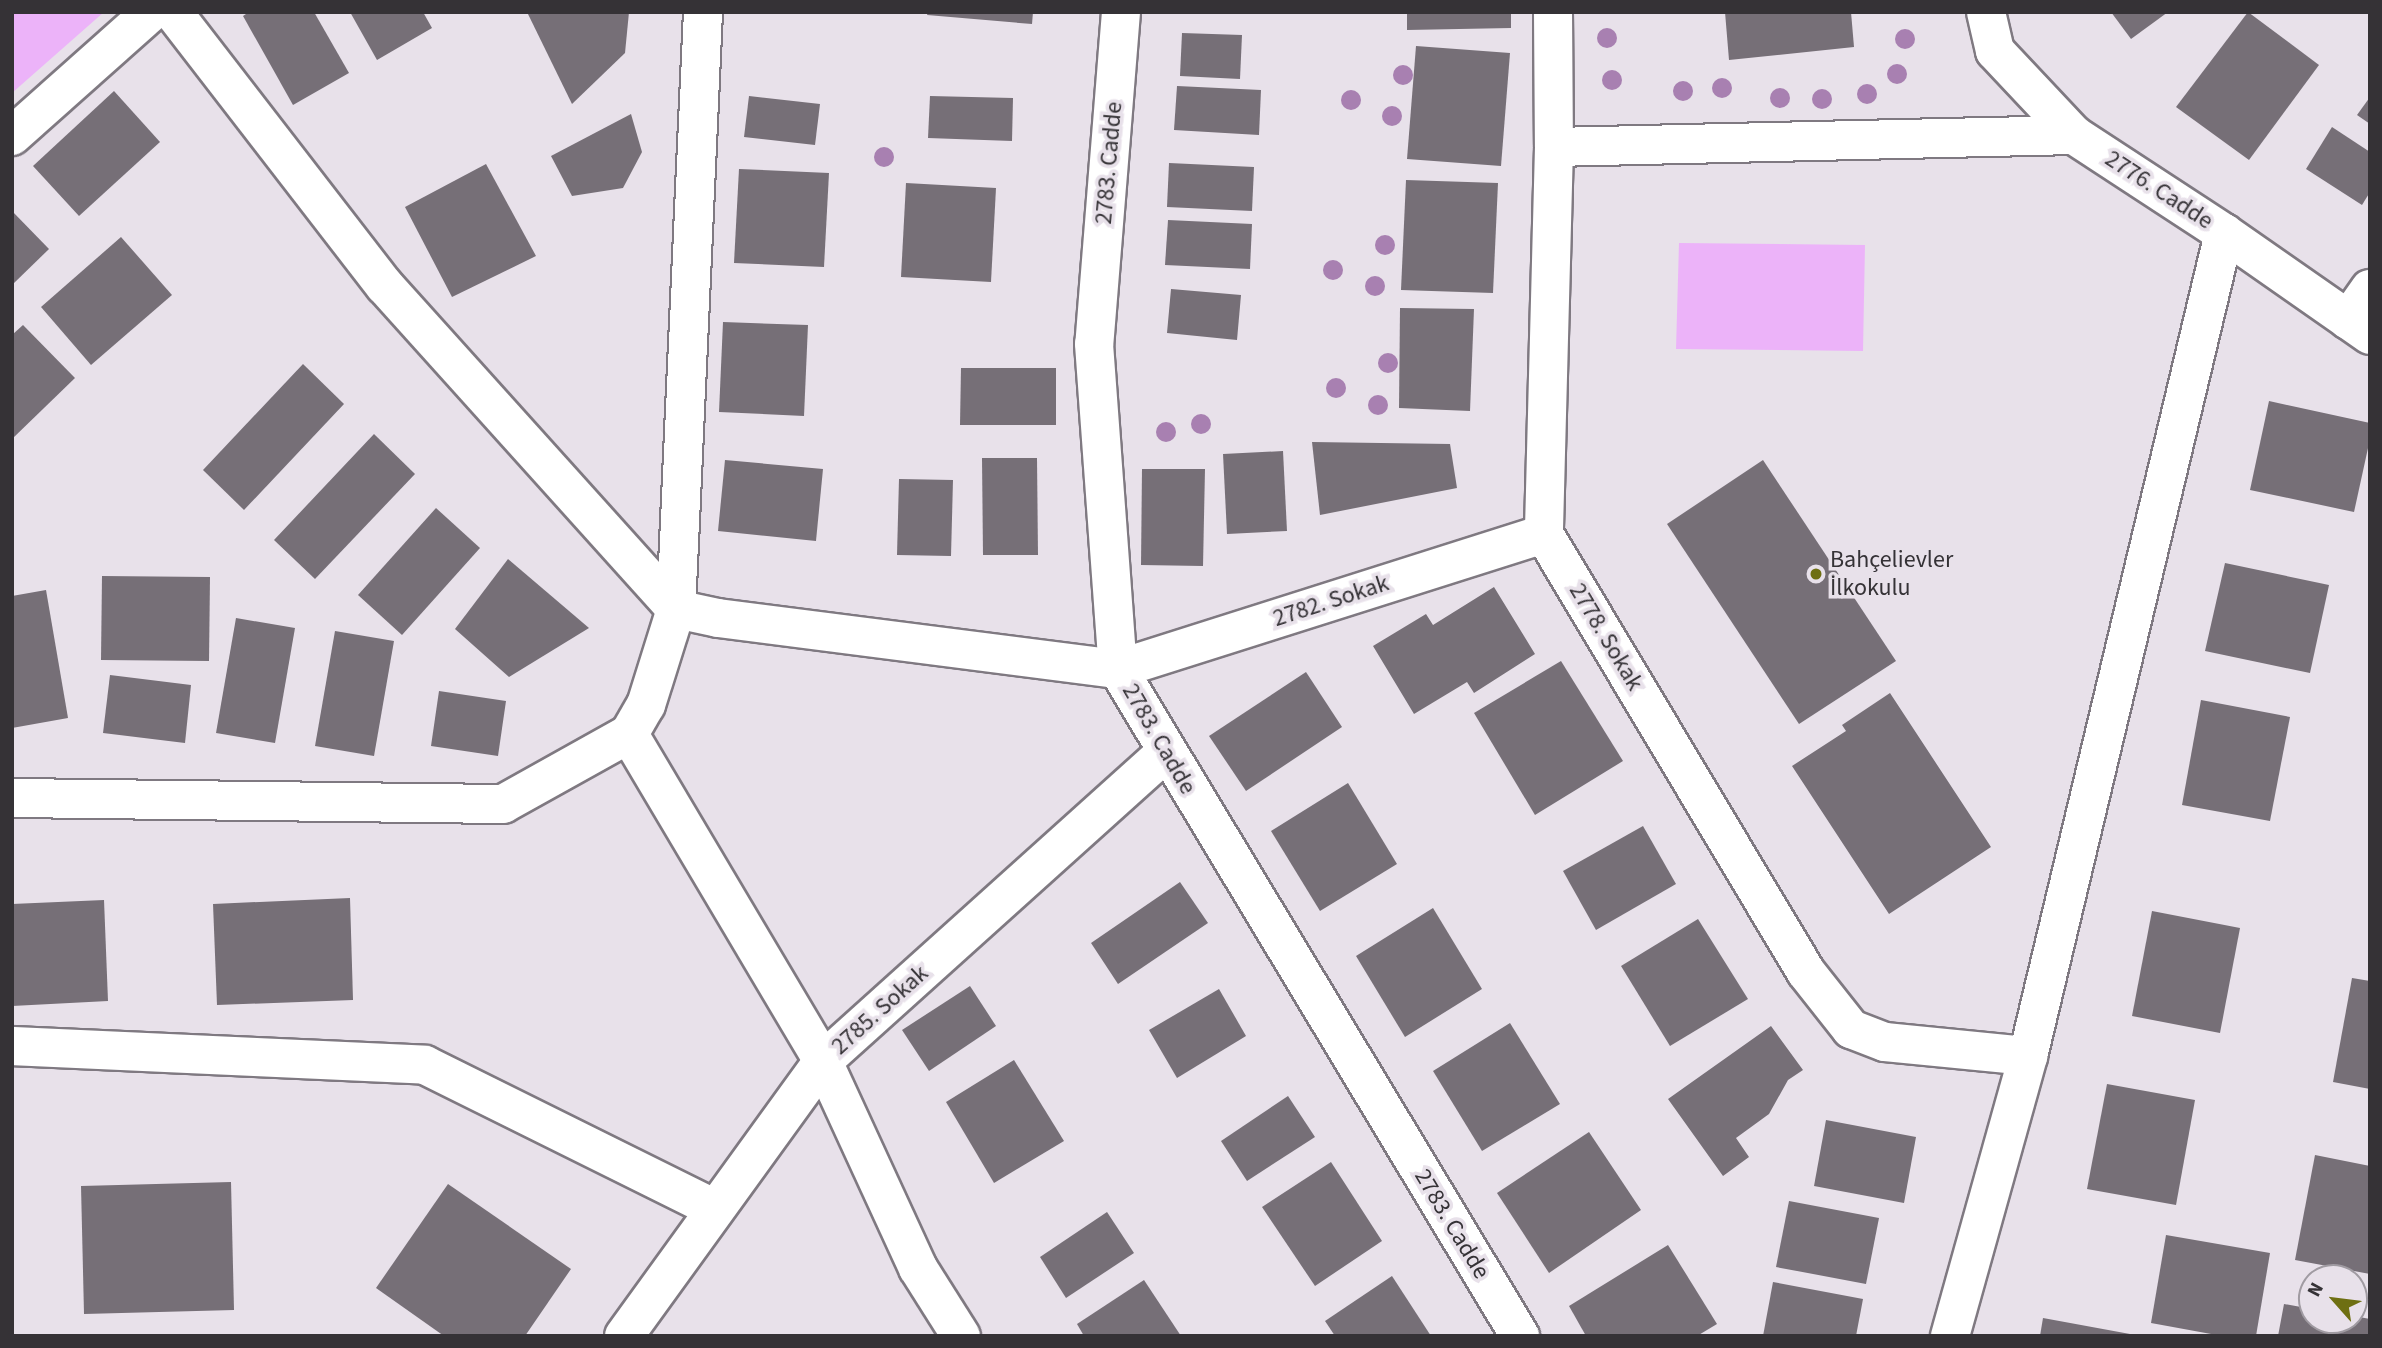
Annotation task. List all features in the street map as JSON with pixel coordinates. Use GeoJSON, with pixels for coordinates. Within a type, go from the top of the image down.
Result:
{"type":"FeatureCollection","features":[{"type":"Feature","properties":{"kind":"street"},"geometry":{"type":"LineString","coordinates":[[12,798],[503,804],[629,734],[646,705],[676,609],[703,12]]}},
{"type":"Feature","properties":{"kind":"street","name":"2783. Cadde"},"geometry":{"type":"LineString","coordinates":[[1121,12],[1094,344],[1118,669],[1520,1336]]}},
{"type":"Feature","properties":{"kind":"street"},"geometry":{"type":"LineString","coordinates":[[1544,534],[1554,147],[1553,12]]}},
{"type":"Feature","properties":{"kind":"street","name":"2776. Cadde"},"geometry":{"type":"LineString","coordinates":[[1986,12],[1995,51],[2074,135],[2224,233],[2359,328]]}},
{"type":"Feature","properties":{"kind":"street"},"geometry":{"type":"LineString","coordinates":[[12,136],[174,14],[385,286],[676,609],[718,618],[1118,669]]}},
{"type":"Feature","properties":{"kind":"street"},"geometry":{"type":"LineString","coordinates":[[1554,147],[2074,135]]}},
{"type":"Feature","properties":{"kind":"street"},"geometry":{"type":"LineString","coordinates":[[1950,1336],[2028,1056],[2224,233]]}},
{"type":"Feature","properties":{"kind":"street"},"geometry":{"type":"LineString","coordinates":[[2359,328],[2370,289]]}},
{"type":"Feature","properties":{"kind":"street","name":"2782. Sokak"},"geometry":{"type":"LineString","coordinates":[[1118,669],[1544,534]]}},
{"type":"Feature","properties":{"kind":"street","name":"2778. Sokak"},"geometry":{"type":"LineString","coordinates":[[1544,534],[1806,972],[1851,1029],[1885,1042],[2028,1056]]}},
{"type":"Feature","properties":{"kind":"street"},"geometry":{"type":"LineString","coordinates":[[624,1336],[823,1061],[629,734]]}},
{"type":"Feature","properties":{"kind":"street","name":"2785. Sokak"},"geometry":{"type":"LineString","coordinates":[[961,1336],[918,1268],[823,1061],[1166,752]]}},
{"type":"Feature","properties":{"kind":"street"},"geometry":{"type":"LineString","coordinates":[[12,1046],[425,1065],[715,1209]]}},
{"type":"Feature","properties":{"kind":"shaded area"},"geometry":{"type":"Polygon","coordinates":[[[12,12],[104,12],[12,93],[12,12]]]}},
{"type":"Feature","properties":{"kind":"shaded area"},"geometry":{"type":"Polygon","coordinates":[[[1679,243],[1865,245],[1863,351],[1676,349],[1679,243]]]}},
{"type":"Feature","properties":{"kind":"building"},"geometry":{"type":"Polygon","coordinates":[[[249,12],[314,12],[349,73],[293,105],[243,16],[249,12]]]}},
{"type":"Feature","properties":{"kind":"building"},"geometry":{"type":"Polygon","coordinates":[[[350,12],[423,12],[432,28],[377,60],[350,12]]]}},
{"type":"Feature","properties":{"kind":"building"},"geometry":{"type":"Polygon","coordinates":[[[527,12],[629,12],[625,53],[572,104],[527,12]]]}},
{"type":"Feature","properties":{"kind":"building"},"geometry":{"type":"Polygon","coordinates":[[[928,12],[1033,12],[1032,24],[927,15],[928,12]]]}},
{"type":"Feature","properties":{"kind":"building"},"geometry":{"type":"Polygon","coordinates":[[[1407,12],[1511,12],[1511,28],[1407,30],[1407,12]]]}},
{"type":"Feature","properties":{"kind":"building"},"geometry":{"type":"Polygon","coordinates":[[[1725,12],[1851,12],[1854,47],[1729,60],[1725,12]]]}},
{"type":"Feature","properties":{"kind":"building"},"geometry":{"type":"Polygon","coordinates":[[[2111,12],[2168,12],[2131,39],[2111,12]]]}},
{"type":"Feature","properties":{"kind":"building"},"geometry":{"type":"Polygon","coordinates":[[[2248,12],[2319,65],[2249,160],[2176,107],[2248,12]]]}},
{"type":"Feature","properties":{"kind":"building"},"geometry":{"type":"Polygon","coordinates":[[[1182,33],[1242,35],[1240,79],[1180,76],[1182,33]]]}},
{"type":"Feature","properties":{"kind":"building"},"geometry":{"type":"Polygon","coordinates":[[[1416,46],[1510,53],[1501,166],[1407,159],[1416,46]]]}},
{"type":"Feature","properties":{"kind":"building"},"geometry":{"type":"Polygon","coordinates":[[[1177,86],[1261,90],[1259,135],[1174,130],[1177,86]]]}},
{"type":"Feature","properties":{"kind":"building"},"geometry":{"type":"Polygon","coordinates":[[[114,91],[160,142],[79,216],[33,166],[114,91]]]}},
{"type":"Feature","properties":{"kind":"building"},"geometry":{"type":"Polygon","coordinates":[[[749,96],[820,104],[815,145],[744,137],[749,96]]]}},
{"type":"Feature","properties":{"kind":"building"},"geometry":{"type":"Polygon","coordinates":[[[930,96],[1013,98],[1012,141],[928,138],[930,96]]]}},
{"type":"Feature","properties":{"kind":"building"},"geometry":{"type":"Polygon","coordinates":[[[2370,97],[2370,124],[2357,115],[2370,97]]]}},
{"type":"Feature","properties":{"kind":"building"},"geometry":{"type":"Polygon","coordinates":[[[631,114],[642,152],[623,188],[572,196],[551,156],[631,114]]]}},
{"type":"Feature","properties":{"kind":"building"},"geometry":{"type":"Polygon","coordinates":[[[2332,127],[2370,152],[2370,192],[2362,205],[2306,169],[2332,127]]]}},
{"type":"Feature","properties":{"kind":"building"},"geometry":{"type":"Polygon","coordinates":[[[1169,163],[1254,167],[1252,211],[1167,207],[1169,163]]]}},
{"type":"Feature","properties":{"kind":"building"},"geometry":{"type":"Polygon","coordinates":[[[486,164],[536,256],[452,297],[405,207],[486,164]]]}},
{"type":"Feature","properties":{"kind":"building"},"geometry":{"type":"Polygon","coordinates":[[[739,169],[829,173],[824,267],[734,263],[739,169]]]}},
{"type":"Feature","properties":{"kind":"building"},"geometry":{"type":"Polygon","coordinates":[[[1406,180],[1498,183],[1493,293],[1401,290],[1406,180]]]}},
{"type":"Feature","properties":{"kind":"building"},"geometry":{"type":"Polygon","coordinates":[[[906,183],[996,188],[991,282],[901,277],[906,183]]]}},
{"type":"Feature","properties":{"kind":"building"},"geometry":{"type":"Polygon","coordinates":[[[12,211],[49,249],[12,285],[12,211]]]}},
{"type":"Feature","properties":{"kind":"building"},"geometry":{"type":"Polygon","coordinates":[[[1168,220],[1252,224],[1250,269],[1165,265],[1168,220]]]}},
{"type":"Feature","properties":{"kind":"building"},"geometry":{"type":"Polygon","coordinates":[[[121,237],[172,295],[91,365],[41,307],[121,237]]]}},
{"type":"Feature","properties":{"kind":"building"},"geometry":{"type":"Polygon","coordinates":[[[1171,289],[1241,295],[1237,340],[1167,333],[1171,289]]]}},
{"type":"Feature","properties":{"kind":"building"},"geometry":{"type":"Polygon","coordinates":[[[1400,308],[1474,309],[1470,411],[1399,408],[1400,308]]]}},
{"type":"Feature","properties":{"kind":"building"},"geometry":{"type":"Polygon","coordinates":[[[723,322],[808,325],[804,416],[719,412],[723,322]]]}},
{"type":"Feature","properties":{"kind":"building"},"geometry":{"type":"Polygon","coordinates":[[[23,325],[75,378],[12,439],[12,335],[23,325]]]}},
{"type":"Feature","properties":{"kind":"building"},"geometry":{"type":"Polygon","coordinates":[[[303,364],[344,404],[244,510],[203,470],[303,364]]]}},
{"type":"Feature","properties":{"kind":"building"},"geometry":{"type":"Polygon","coordinates":[[[961,368],[1056,368],[1056,425],[960,425],[961,368]]]}},
{"type":"Feature","properties":{"kind":"building"},"geometry":{"type":"Polygon","coordinates":[[[2269,401],[2370,423],[2370,439],[2354,512],[2250,490],[2269,401]]]}},
{"type":"Feature","properties":{"kind":"building"},"geometry":{"type":"Polygon","coordinates":[[[374,434],[415,474],[315,579],[274,540],[374,434]]]}},
{"type":"Feature","properties":{"kind":"building"},"geometry":{"type":"Polygon","coordinates":[[[1312,442],[1450,444],[1457,488],[1320,515],[1312,442]]]}},
{"type":"Feature","properties":{"kind":"building"},"geometry":{"type":"Polygon","coordinates":[[[1283,451],[1287,531],[1227,534],[1223,454],[1283,451]]]}},
{"type":"Feature","properties":{"kind":"building"},"geometry":{"type":"Polygon","coordinates":[[[982,458],[1037,458],[1038,555],[983,555],[982,458]]]}},
{"type":"Feature","properties":{"kind":"building"},"geometry":{"type":"Polygon","coordinates":[[[725,460],[823,469],[816,541],[718,531],[725,460]]]}},
{"type":"Feature","properties":{"kind":"building"},"geometry":{"type":"Polygon","coordinates":[[[1763,460],[1896,661],[1799,724],[1667,524],[1763,460]]]}},
{"type":"Feature","properties":{"kind":"building"},"geometry":{"type":"Polygon","coordinates":[[[1142,469],[1205,469],[1203,566],[1141,565],[1142,469]]]}},
{"type":"Feature","properties":{"kind":"building"},"geometry":{"type":"Polygon","coordinates":[[[899,479],[953,480],[951,556],[897,555],[899,479]]]}},
{"type":"Feature","properties":{"kind":"building"},"geometry":{"type":"Polygon","coordinates":[[[436,508],[480,548],[402,635],[358,595],[436,508]]]}},
{"type":"Feature","properties":{"kind":"building"},"geometry":{"type":"Polygon","coordinates":[[[508,559],[589,628],[509,677],[455,629],[508,559]]]}},
{"type":"Feature","properties":{"kind":"building"},"geometry":{"type":"Polygon","coordinates":[[[2225,563],[2329,585],[2310,673],[2205,651],[2225,563]]]}},
{"type":"Feature","properties":{"kind":"building"},"geometry":{"type":"Polygon","coordinates":[[[102,576],[210,577],[209,661],[101,660],[102,576]]]}},
{"type":"Feature","properties":{"kind":"building"},"geometry":{"type":"Polygon","coordinates":[[[1494,587],[1535,654],[1474,693],[1467,682],[1414,714],[1373,646],[1426,614],[1433,625],[1494,587]]]}},
{"type":"Feature","properties":{"kind":"building"},"geometry":{"type":"Polygon","coordinates":[[[46,590],[68,718],[12,728],[12,596],[46,590]]]}},
{"type":"Feature","properties":{"kind":"building"},"geometry":{"type":"Polygon","coordinates":[[[236,618],[295,628],[275,743],[216,733],[236,618]]]}},
{"type":"Feature","properties":{"kind":"building"},"geometry":{"type":"Polygon","coordinates":[[[335,631],[394,641],[374,756],[315,746],[335,631]]]}},
{"type":"Feature","properties":{"kind":"building"},"geometry":{"type":"Polygon","coordinates":[[[1561,661],[1623,761],[1535,815],[1474,713],[1561,661]]]}},
{"type":"Feature","properties":{"kind":"building"},"geometry":{"type":"Polygon","coordinates":[[[1306,672],[1342,727],[1246,791],[1209,736],[1306,672]]]}},
{"type":"Feature","properties":{"kind":"building"},"geometry":{"type":"Polygon","coordinates":[[[110,675],[191,685],[185,743],[103,733],[110,675]]]}},
{"type":"Feature","properties":{"kind":"building"},"geometry":{"type":"Polygon","coordinates":[[[439,691],[506,701],[498,756],[431,746],[439,691]]]}},
{"type":"Feature","properties":{"kind":"building"},"geometry":{"type":"Polygon","coordinates":[[[1890,693],[1991,847],[1889,914],[1792,766],[1846,731],[1842,725],[1890,693]]]}},
{"type":"Feature","properties":{"kind":"building"},"geometry":{"type":"Polygon","coordinates":[[[2201,700],[2290,717],[2270,821],[2182,805],[2201,700]]]}},
{"type":"Feature","properties":{"kind":"building"},"geometry":{"type":"Polygon","coordinates":[[[1348,783],[1397,864],[1320,911],[1271,831],[1348,783]]]}},
{"type":"Feature","properties":{"kind":"building"},"geometry":{"type":"Polygon","coordinates":[[[1643,826],[1676,884],[1596,930],[1563,871],[1643,826]]]}},
{"type":"Feature","properties":{"kind":"building"},"geometry":{"type":"Polygon","coordinates":[[[1180,882],[1208,923],[1118,984],[1091,943],[1180,882]]]}},
{"type":"Feature","properties":{"kind":"building"},"geometry":{"type":"Polygon","coordinates":[[[350,898],[353,1000],[217,1005],[213,904],[350,898]]]}},
{"type":"Feature","properties":{"kind":"building"},"geometry":{"type":"Polygon","coordinates":[[[104,900],[108,1001],[12,1006],[12,904],[104,900]]]}},
{"type":"Feature","properties":{"kind":"building"},"geometry":{"type":"Polygon","coordinates":[[[1433,908],[1482,989],[1405,1037],[1356,956],[1433,908]]]}},
{"type":"Feature","properties":{"kind":"building"},"geometry":{"type":"Polygon","coordinates":[[[2152,911],[2240,928],[2220,1033],[2132,1016],[2152,911]]]}},
{"type":"Feature","properties":{"kind":"building"},"geometry":{"type":"Polygon","coordinates":[[[1698,919],[1748,999],[1670,1046],[1621,966],[1698,919]]]}},
{"type":"Feature","properties":{"kind":"building"},"geometry":{"type":"Polygon","coordinates":[[[2352,978],[2370,981],[2370,1089],[2333,1082],[2352,978]]]}},
{"type":"Feature","properties":{"kind":"building"},"geometry":{"type":"Polygon","coordinates":[[[970,986],[996,1026],[929,1071],[902,1030],[970,986]]]}},
{"type":"Feature","properties":{"kind":"building"},"geometry":{"type":"Polygon","coordinates":[[[1219,989],[1246,1036],[1177,1078],[1149,1030],[1219,989]]]}},
{"type":"Feature","properties":{"kind":"building"},"geometry":{"type":"Polygon","coordinates":[[[1510,1023],[1560,1104],[1482,1151],[1433,1071],[1510,1023]]]}},
{"type":"Feature","properties":{"kind":"building"},"geometry":{"type":"Polygon","coordinates":[[[1771,1026],[1803,1070],[1788,1080],[1769,1114],[1736,1138],[1749,1157],[1723,1176],[1668,1099],[1771,1026]]]}},
{"type":"Feature","properties":{"kind":"building"},"geometry":{"type":"Polygon","coordinates":[[[1014,1060],[1064,1141],[994,1183],[946,1102],[1014,1060]]]}},
{"type":"Feature","properties":{"kind":"building"},"geometry":{"type":"Polygon","coordinates":[[[2107,1084],[2195,1100],[2176,1205],[2087,1189],[2107,1084]]]}},
{"type":"Feature","properties":{"kind":"building"},"geometry":{"type":"Polygon","coordinates":[[[1288,1096],[1315,1137],[1247,1181],[1221,1141],[1288,1096]]]}},
{"type":"Feature","properties":{"kind":"building"},"geometry":{"type":"Polygon","coordinates":[[[1826,1120],[1916,1137],[1904,1203],[1814,1186],[1826,1120]]]}},
{"type":"Feature","properties":{"kind":"building"},"geometry":{"type":"Polygon","coordinates":[[[1589,1132],[1641,1210],[1549,1273],[1497,1193],[1589,1132]]]}},
{"type":"Feature","properties":{"kind":"building"},"geometry":{"type":"Polygon","coordinates":[[[2315,1155],[2370,1166],[2370,1274],[2368,1264],[2316,1264],[2295,1260],[2315,1155]]]}},
{"type":"Feature","properties":{"kind":"building"},"geometry":{"type":"Polygon","coordinates":[[[1331,1162],[1382,1241],[1315,1286],[1262,1207],[1331,1162]]]}},
{"type":"Feature","properties":{"kind":"building"},"geometry":{"type":"Polygon","coordinates":[[[231,1182],[234,1310],[84,1314],[81,1186],[231,1182]]]}},
{"type":"Feature","properties":{"kind":"building"},"geometry":{"type":"Polygon","coordinates":[[[448,1184],[571,1269],[525,1336],[444,1336],[376,1288],[448,1184]]]}},
{"type":"Feature","properties":{"kind":"building"},"geometry":{"type":"Polygon","coordinates":[[[1789,1201],[1879,1218],[1866,1284],[1776,1267],[1789,1201]]]}},
{"type":"Feature","properties":{"kind":"building"},"geometry":{"type":"Polygon","coordinates":[[[1107,1212],[1134,1253],[1066,1298],[1040,1257],[1107,1212]]]}},
{"type":"Feature","properties":{"kind":"building"},"geometry":{"type":"Polygon","coordinates":[[[2166,1235],[2270,1253],[2256,1336],[2222,1336],[2151,1323],[2166,1235]]]}},
{"type":"Feature","properties":{"kind":"building"},"geometry":{"type":"Polygon","coordinates":[[[1668,1245],[1717,1324],[1697,1336],[1586,1336],[1569,1306],[1668,1245]]]}},
{"type":"Feature","properties":{"kind":"building"},"geometry":{"type":"Polygon","coordinates":[[[1392,1276],[1431,1336],[1335,1336],[1325,1321],[1392,1276]]]}},
{"type":"Feature","properties":{"kind":"building"},"geometry":{"type":"Polygon","coordinates":[[[1144,1280],[1181,1336],[1084,1336],[1077,1324],[1144,1280]]]}},
{"type":"Feature","properties":{"kind":"building"},"geometry":{"type":"Polygon","coordinates":[[[1773,1282],[1863,1299],[1856,1336],[1763,1336],[1773,1282]]]}},
{"type":"Feature","properties":{"kind":"building"},"geometry":{"type":"Polygon","coordinates":[[[2284,1304],[2298,1306],[2298,1334],[2368,1334],[2370,1319],[2369,1336],[2278,1336],[2284,1304]]]}},
{"type":"Feature","properties":{"kind":"building"},"geometry":{"type":"Polygon","coordinates":[[[2043,1318],[2130,1334],[2130,1336],[2040,1336],[2043,1318]]]}},
{"type":"Feature","properties":{"kind":"place","name":"Bahçelievler İlkokulu"},"geometry":{"type":"Point","coordinates":[1816,574]}}]}
